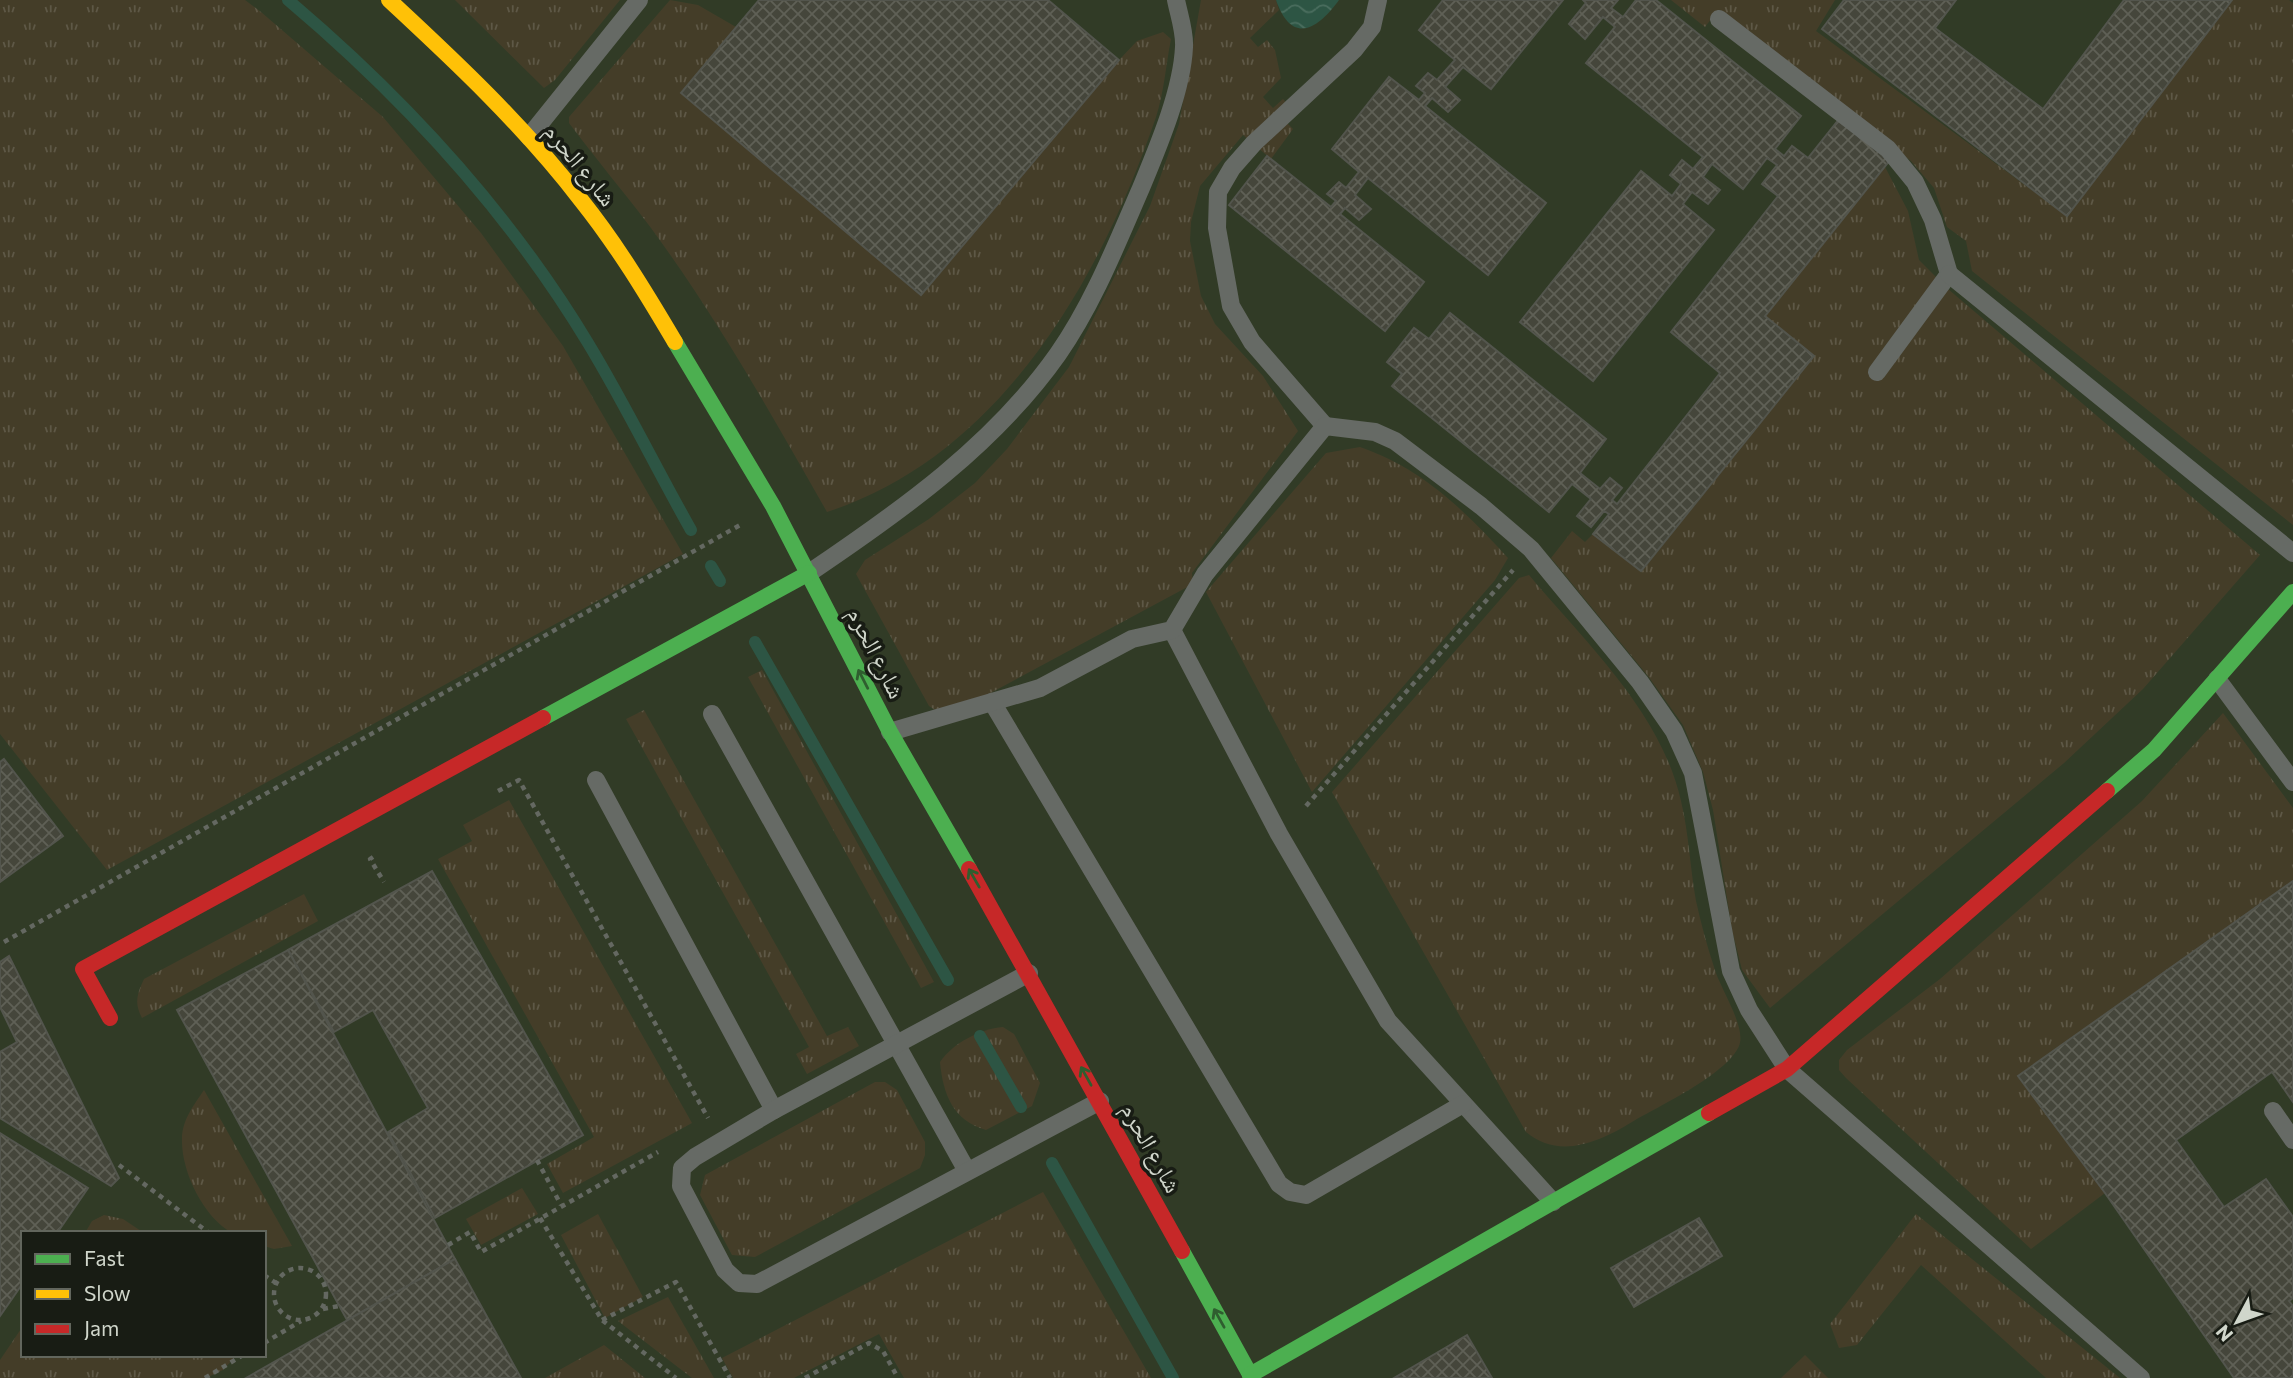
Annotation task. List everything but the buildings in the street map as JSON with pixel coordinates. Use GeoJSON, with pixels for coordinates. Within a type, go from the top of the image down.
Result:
{"type":"FeatureCollection","features":[{"type":"Feature","properties":{"kind":"street","name":"شارع الحرم"},"geometry":{"type":"LineString","coordinates":[[389,0],[479,84],[529,137],[581,199],[628,263],[773,506],[890,732],[1029,973],[1251,1377]]}},
{"type":"Feature","properties":{"kind":"street"},"geometry":{"type":"LineString","coordinates":[[110,1018],[83,969],[809,573]]}},
{"type":"Feature","properties":{"kind":"street"},"geometry":{"type":"LineString","coordinates":[[1251,1377],[1787,1069],[2154,750],[2293,592]]}},
{"type":"Feature","properties":{"kind":"lane"},"geometry":{"type":"LineString","coordinates":[[529,137],[639,0]]}},
{"type":"Feature","properties":{"kind":"lane"},"geometry":{"type":"LineString","coordinates":[[809,573],[894,516],[956,465],[1014,407],[1059,353],[1094,289],[1168,122],[1184,47],[1176,0]]}},
{"type":"Feature","properties":{"kind":"lane"},"geometry":{"type":"LineString","coordinates":[[1378,0],[1372,27],[1354,50],[1254,143],[1232,168],[1217,192],[1218,239],[1231,306],[1252,342],[1325,426],[1374,432],[1395,441],[1481,506],[1531,549],[1640,682],[1674,731],[1693,773],[1702,809],[1731,971],[1749,1010],[1787,1069],[2141,1378]]}},
{"type":"Feature","properties":{"kind":"lane"},"geometry":{"type":"LineString","coordinates":[[1719,19],[1888,149],[1915,182],[1933,220],[1949,274],[2293,552]]}},
{"type":"Feature","properties":{"kind":"lane"},"geometry":{"type":"LineString","coordinates":[[1877,372],[1949,274]]}},
{"type":"Feature","properties":{"kind":"lane"},"geometry":{"type":"LineString","coordinates":[[890,732],[1040,688],[1132,639],[1172,630],[1205,574],[1325,426]]}},
{"type":"Feature","properties":{"kind":"lane"},"geometry":{"type":"LineString","coordinates":[[1172,630],[1279,834],[1388,1021],[1553,1202]]}},
{"type":"Feature","properties":{"kind":"lane"},"geometry":{"type":"LineString","coordinates":[[2217,679],[2293,782]]}},
{"type":"Feature","properties":{"kind":"lane"},"geometry":{"type":"LineString","coordinates":[[992,702],[1279,1184],[1290,1192],[1306,1195],[1463,1104]]}},
{"type":"Feature","properties":{"kind":"lane"},"geometry":{"type":"LineString","coordinates":[[712,714],[967,1171]]}},
{"type":"Feature","properties":{"kind":"lane"},"geometry":{"type":"LineString","coordinates":[[596,780],[775,1110]]}},
{"type":"Feature","properties":{"kind":"lane"},"geometry":{"type":"LineString","coordinates":[[1029,973],[775,1110],[695,1157],[682,1168],[681,1186],[725,1270],[739,1283],[758,1284],[1100,1101]]}},
{"type":"Feature","properties":{"kind":"lane"},"geometry":{"type":"LineString","coordinates":[[2273,1111],[2293,1140]]}},
{"type":"Feature","properties":{"kind":"path"},"geometry":{"type":"LineString","coordinates":[[4,942],[773,506]]}},
{"type":"Feature","properties":{"kind":"path"},"geometry":{"type":"LineString","coordinates":[[1306,806],[1531,549]]}},
{"type":"Feature","properties":{"kind":"path"},"geometry":{"type":"LineString","coordinates":[[496,792],[519,780],[711,1123]]}},
{"type":"Feature","properties":{"kind":"path"},"geometry":{"type":"LineString","coordinates":[[381,853],[370,859],[384,882]]}},
{"type":"Feature","properties":{"kind":"path"},"geometry":{"type":"LineString","coordinates":[[448,1245],[470,1232],[481,1252],[665,1148]]}},
{"type":"Feature","properties":{"kind":"path"},"geometry":{"type":"LineString","coordinates":[[537,1160],[561,1205]]}},
{"type":"Feature","properties":{"kind":"path"},"geometry":{"type":"LineString","coordinates":[[119,1165],[206,1231]]}},
{"type":"Feature","properties":{"kind":"path"},"geometry":{"type":"LineString","coordinates":[[540,1218],[602,1320],[676,1378]]}},
{"type":"Feature","properties":{"kind":"path"},"geometry":{"type":"LineString","coordinates":[[301,1321],[293,1320],[278,1309],[274,1292],[276,1283],[287,1270],[305,1268],[313,1271],[325,1284],[327,1293],[322,1310]]}},
{"type":"Feature","properties":{"kind":"path"},"geometry":{"type":"LineString","coordinates":[[266,1276],[276,1283]]}},
{"type":"Feature","properties":{"kind":"path"},"geometry":{"type":"LineString","coordinates":[[602,1320],[676,1282],[730,1378]]}},
{"type":"Feature","properties":{"kind":"path"},"geometry":{"type":"LineString","coordinates":[[266,1342],[322,1310],[339,1306]]}},
{"type":"Feature","properties":{"kind":"path"},"geometry":{"type":"LineString","coordinates":[[804,1378],[869,1343],[883,1351],[898,1378]]}},
{"type":"Feature","properties":{"kind":"path"},"geometry":{"type":"LineString","coordinates":[[205,1378],[240,1357]]}},
{"type":"Feature","properties":{"kind":"shaded area"},"geometry":{"type":"Polygon","coordinates":[[[0,0],[2293,0],[2293,1378],[0,1378],[0,0]]]}},
{"type":"Feature","properties":{"kind":"green space"},"geometry":{"type":"Polygon","coordinates":[[[0,0],[245,0],[261,12],[383,117],[481,233],[563,346],[683,554],[107,870],[0,734],[0,0]]]}},
{"type":"Feature","properties":{"kind":"green space"},"geometry":{"type":"Polygon","coordinates":[[[455,0],[620,0],[555,80],[544,88],[455,0]]]}},
{"type":"Feature","properties":{"kind":"green space"},"geometry":{"type":"Polygon","coordinates":[[[670,0],[698,5],[736,27],[681,93],[921,295],[1137,41],[1163,32],[1171,39],[1159,108],[1133,178],[1106,239],[1073,299],[1035,355],[992,406],[943,450],[888,486],[827,512],[765,403],[699,297],[651,228],[569,123],[569,117],[670,0]]]}},
{"type":"Feature","properties":{"kind":"green space"},"geometry":{"type":"Polygon","coordinates":[[[1201,0],[1276,0],[1279,10],[1250,38],[1258,47],[1267,40],[1275,50],[1281,78],[1263,97],[1273,108],[1283,99],[1294,111],[1285,121],[1293,129],[1271,159],[1243,135],[1200,186],[1191,222],[1190,241],[1201,296],[1215,324],[1263,376],[1298,431],[1192,573],[1193,584],[959,710],[938,712],[929,706],[856,574],[865,560],[929,519],[975,483],[1007,449],[1069,367],[1150,206],[1179,124],[1201,0]]]}},
{"type":"Feature","properties":{"kind":"green space"},"geometry":{"type":"Polygon","coordinates":[[[1671,0],[1835,0],[1816,31],[2067,216],[2232,0],[2289,0],[2293,3],[2293,525],[1972,271],[1966,241],[1947,227],[1934,188],[1911,161],[1718,10],[1705,27],[1671,0]]]}},
{"type":"Feature","properties":{"kind":"green space"},"geometry":{"type":"Polygon","coordinates":[[[1885,167],[1908,211],[1919,260],[1948,289],[2260,555],[2143,689],[2064,763],[1770,1008],[1742,970],[1732,930],[1713,810],[1703,772],[1683,725],[1648,676],[1551,558],[1572,531],[1585,542],[1593,534],[1642,571],[1814,356],[1765,316],[1885,167]]]}},
{"type":"Feature","properties":{"kind":"green space"},"geometry":{"type":"Polygon","coordinates":[[[1360,447],[1383,456],[1423,479],[1458,508],[1508,558],[1495,580],[1312,792],[1206,592],[1326,453],[1360,447]]]}},
{"type":"Feature","properties":{"kind":"green space"},"geometry":{"type":"Polygon","coordinates":[[[1529,575],[1619,680],[1657,738],[1671,769],[1684,813],[1702,926],[1717,975],[1736,1018],[1740,1038],[1739,1046],[1732,1057],[1707,1079],[1606,1136],[1579,1145],[1552,1145],[1526,1132],[1332,792],[1519,578],[1529,575]]]}},
{"type":"Feature","properties":{"kind":"green space"},"geometry":{"type":"Polygon","coordinates":[[[762,670],[934,982],[921,988],[748,677],[762,670]]]}},
{"type":"Feature","properties":{"kind":"green space"},"geometry":{"type":"Polygon","coordinates":[[[644,710],[827,1036],[848,1027],[859,1046],[807,1074],[796,1054],[809,1047],[626,719],[644,710]]]}},
{"type":"Feature","properties":{"kind":"green space"},"geometry":{"type":"Polygon","coordinates":[[[2223,713],[2293,808],[2293,881],[2018,1076],[2105,1193],[2031,1249],[1846,1078],[1839,1070],[1839,1060],[1847,1050],[1940,979],[2142,801],[2223,713]]]}},
{"type":"Feature","properties":{"kind":"green space"},"geometry":{"type":"Polygon","coordinates":[[[509,800],[692,1123],[563,1193],[547,1164],[594,1137],[438,859],[472,841],[463,825],[509,800]]]}},
{"type":"Feature","properties":{"kind":"green space"},"geometry":{"type":"Polygon","coordinates":[[[304,894],[318,921],[142,1018],[137,998],[144,979],[304,894]]]}},
{"type":"Feature","properties":{"kind":"green space"},"geometry":{"type":"Polygon","coordinates":[[[1003,1027],[1014,1034],[1040,1083],[1032,1106],[986,1130],[965,1120],[952,1105],[944,1085],[940,1062],[968,1038],[1003,1027]]]}},
{"type":"Feature","properties":{"kind":"green space"},"geometry":{"type":"Polygon","coordinates":[[[875,1082],[885,1082],[897,1090],[925,1142],[925,1155],[920,1168],[755,1257],[732,1255],[700,1195],[705,1175],[875,1082]]]}},
{"type":"Feature","properties":{"kind":"green space"},"geometry":{"type":"Polygon","coordinates":[[[204,1090],[292,1246],[274,1249],[266,1247],[266,1231],[229,1231],[203,1205],[190,1179],[183,1152],[184,1125],[204,1090]]]}},
{"type":"Feature","properties":{"kind":"green space"},"geometry":{"type":"Polygon","coordinates":[[[522,1188],[538,1214],[481,1245],[466,1219],[522,1188]]]}},
{"type":"Feature","properties":{"kind":"green space"},"geometry":{"type":"Polygon","coordinates":[[[1043,1192],[1151,1378],[904,1378],[879,1334],[794,1378],[733,1378],[722,1358],[1043,1192]]]}},
{"type":"Feature","properties":{"kind":"green space"},"geometry":{"type":"Polygon","coordinates":[[[598,1214],[643,1297],[605,1318],[561,1235],[598,1214]]]}},
{"type":"Feature","properties":{"kind":"green space"},"geometry":{"type":"Polygon","coordinates":[[[1916,1214],[2120,1378],[2046,1378],[1921,1265],[1857,1345],[1839,1348],[1830,1324],[1916,1214]]]}},
{"type":"Feature","properties":{"kind":"green space"},"geometry":{"type":"Polygon","coordinates":[[[104,1215],[123,1219],[141,1231],[86,1231],[92,1221],[104,1215]]]}},
{"type":"Feature","properties":{"kind":"green space"},"geometry":{"type":"Polygon","coordinates":[[[668,1297],[714,1378],[692,1378],[618,1321],[668,1297]]]}},
{"type":"Feature","properties":{"kind":"green space"},"geometry":{"type":"Polygon","coordinates":[[[21,1329],[21,1357],[235,1357],[223,1370],[206,1378],[0,1378],[0,1360],[21,1329]]]}},
{"type":"Feature","properties":{"kind":"green space"},"geometry":{"type":"Polygon","coordinates":[[[604,1345],[645,1378],[545,1378],[604,1345]]]}},
{"type":"Feature","properties":{"kind":"green space"},"geometry":{"type":"Polygon","coordinates":[[[1805,1355],[1828,1378],[1781,1378],[1805,1355]]]}},
{"type":"Feature","properties":{"kind":"water"},"geometry":{"type":"Polygon","coordinates":[[[1276,0],[1339,0],[1323,19],[1314,25],[1297,28],[1282,14],[1276,0]]]}},
{"type":"Feature","properties":{"kind":"waterway"},"geometry":{"type":"LineString","coordinates":[[288,0],[413,117],[452,159],[524,248],[602,366],[691,530]]}},
{"type":"Feature","properties":{"kind":"waterway"},"geometry":{"type":"LineString","coordinates":[[711,566],[720,581]]}},
{"type":"Feature","properties":{"kind":"waterway"},"geometry":{"type":"LineString","coordinates":[[755,642],[948,980]]}},
{"type":"Feature","properties":{"kind":"waterway"},"geometry":{"type":"LineString","coordinates":[[980,1036],[1021,1107]]}},
{"type":"Feature","properties":{"kind":"waterway"},"geometry":{"type":"LineString","coordinates":[[1052,1163],[1173,1378]]}},
{"type":"Feature","properties":{"kind":"traffic: fast"},"geometry":{"type":"LineString","coordinates":[[675,342],[773,506],[890,732],[969,869]]}},
{"type":"Feature","properties":{"kind":"traffic: fast"},"geometry":{"type":"LineString","coordinates":[[543,718],[809,573]]}},
{"type":"Feature","properties":{"kind":"traffic: fast"},"geometry":{"type":"LineString","coordinates":[[2107,791],[2154,750],[2293,592]]}},
{"type":"Feature","properties":{"kind":"traffic: fast"},"geometry":{"type":"LineString","coordinates":[[1250,1375],[1709,1113]]}},
{"type":"Feature","properties":{"kind":"traffic: fast"},"geometry":{"type":"LineString","coordinates":[[1182,1251],[1252,1378]]}},
{"type":"Feature","properties":{"kind":"traffic: slow"},"geometry":{"type":"LineString","coordinates":[[389,0],[440,47],[537,146],[619,252],[675,342]]}},
{"type":"Feature","properties":{"kind":"traffic: jam"},"geometry":{"type":"LineString","coordinates":[[110,1018],[83,969],[543,718]]}},
{"type":"Feature","properties":{"kind":"traffic: jam"},"geometry":{"type":"LineString","coordinates":[[1709,1113],[1787,1069],[2107,791]]}},
{"type":"Feature","properties":{"kind":"traffic: jam"},"geometry":{"type":"LineString","coordinates":[[969,869],[1182,1251]]}}]}
